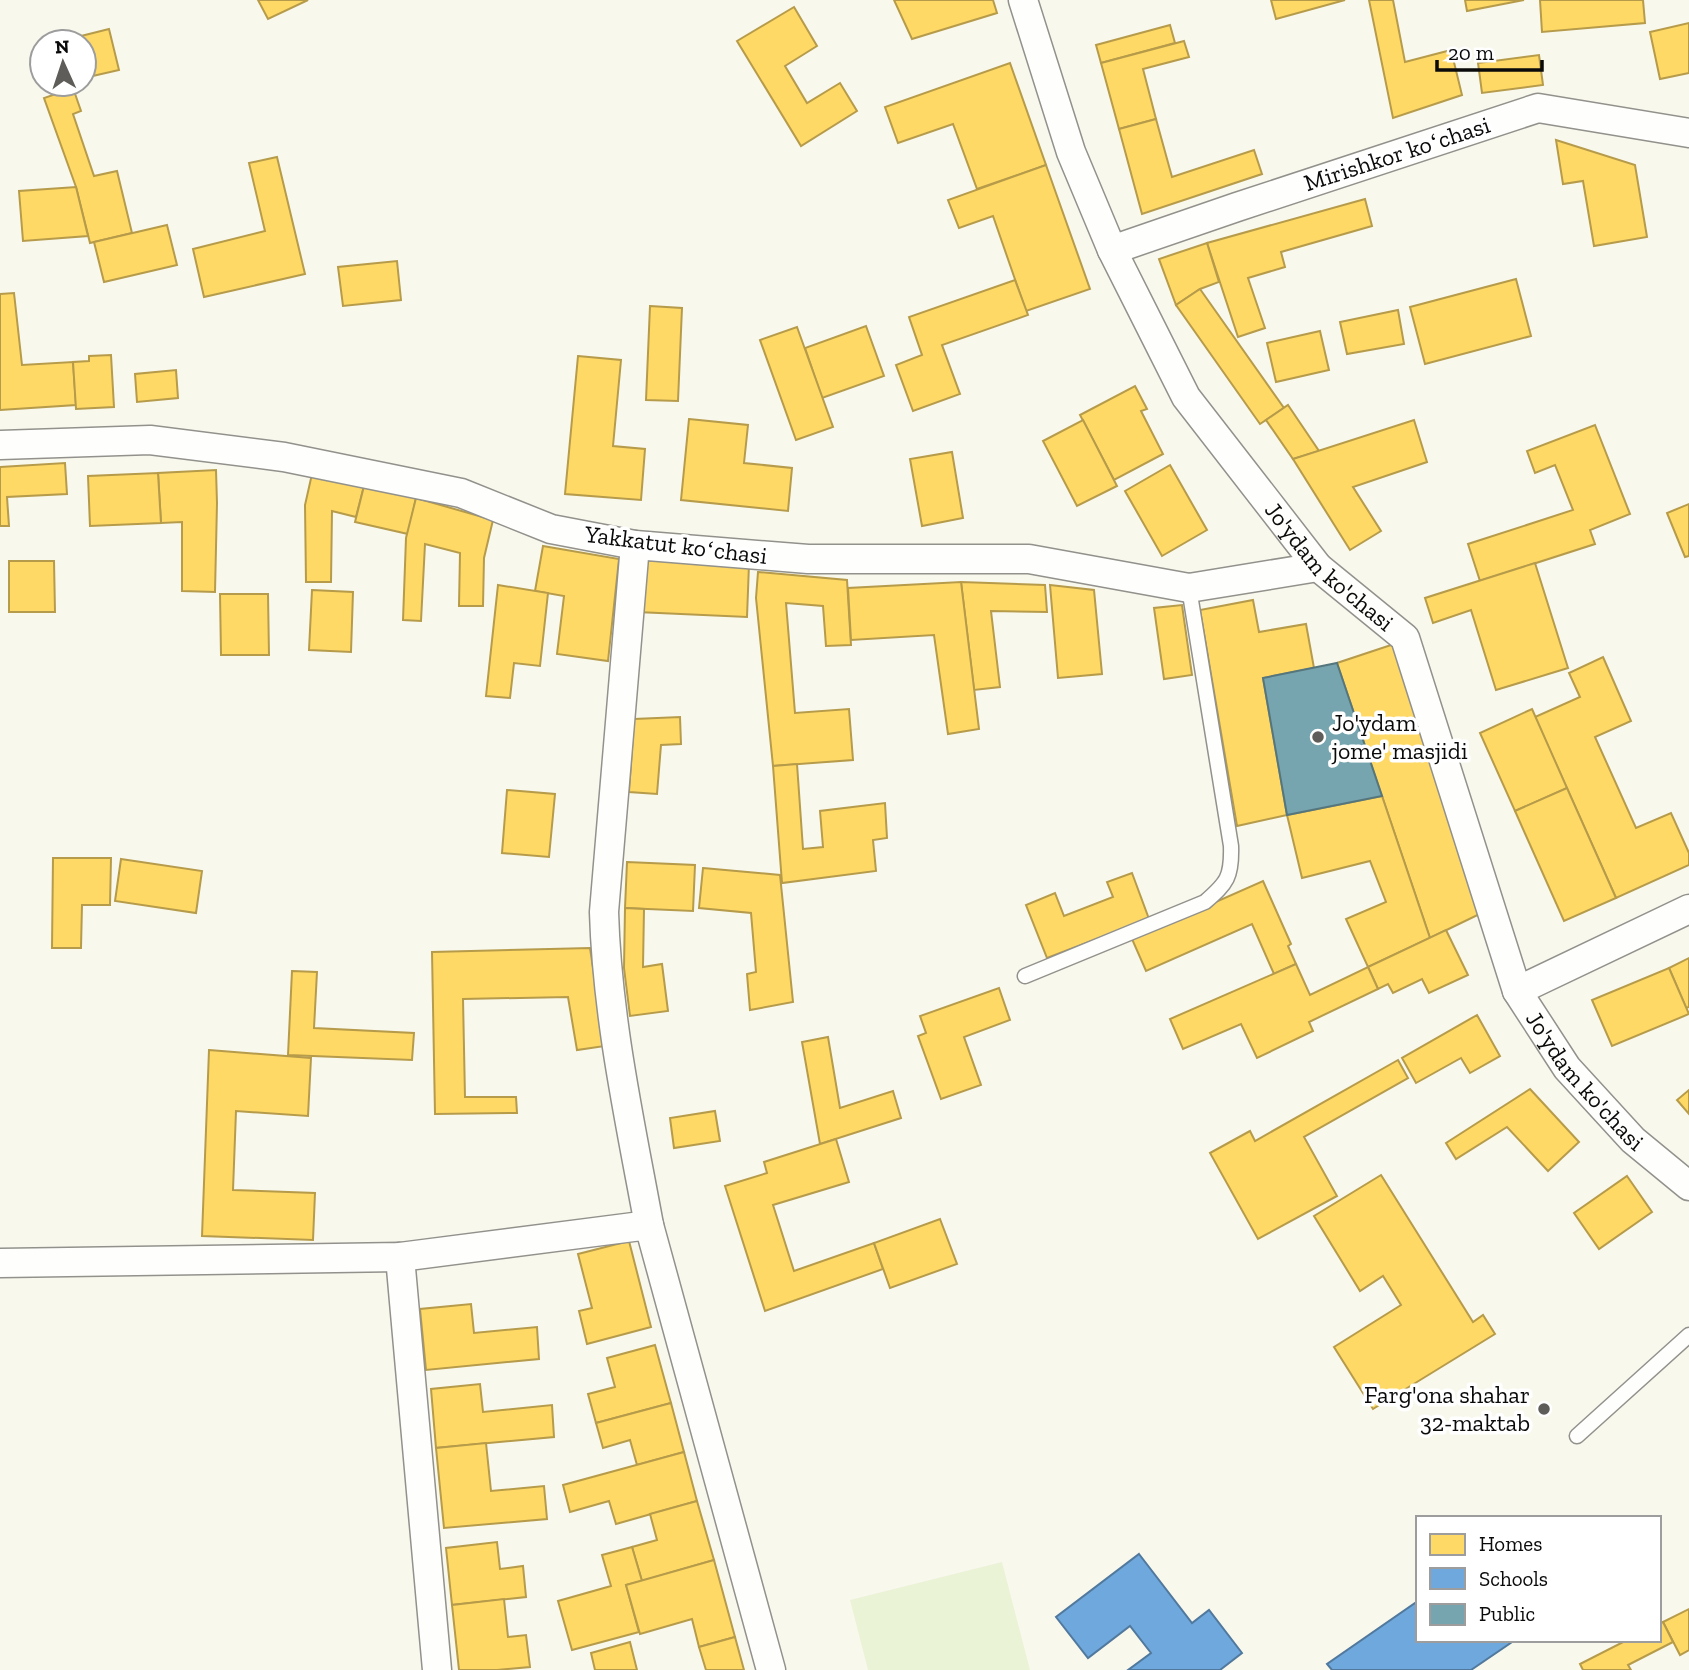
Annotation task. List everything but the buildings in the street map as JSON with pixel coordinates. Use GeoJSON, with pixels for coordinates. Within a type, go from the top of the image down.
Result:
{"type":"FeatureCollection","features":[{"type":"Feature","properties":{"kind":"street","name":"Jo'ydam ko'chasi"},"geometry":{"type":"LineString","coordinates":[[1023,0],[1071,152],[1112,250],[1186,397],[1318,566],[1405,638],[1517,991],[1567,1068],[1633,1140],[1689,1186]]}},
{"type":"Feature","properties":{"kind":"street","name":"Mirishkor koʻchasi"},"geometry":{"type":"LineString","coordinates":[[1112,250],[1538,108],[1689,133]]}},
{"type":"Feature","properties":{"kind":"street","name":"Yakkatut koʻchasi"},"geometry":{"type":"LineString","coordinates":[[0,445],[150,440],[284,457],[461,493],[551,529],[635,545],[808,559],[1029,559],[1189,588],[1318,566]]}},
{"type":"Feature","properties":{"kind":"street"},"geometry":{"type":"LineString","coordinates":[[635,545],[604,912],[606,965],[649,1225],[771,1670]]}},
{"type":"Feature","properties":{"kind":"street"},"geometry":{"type":"LineString","coordinates":[[1517,991],[1689,909]]}},
{"type":"Feature","properties":{"kind":"street"},"geometry":{"type":"LineString","coordinates":[[0,1263],[400,1257],[649,1225]]}},
{"type":"Feature","properties":{"kind":"street"},"geometry":{"type":"LineString","coordinates":[[400,1257],[438,1670]]}},
{"type":"Feature","properties":{"kind":"lane"},"geometry":{"type":"LineString","coordinates":[[1025,976],[1205,902],[1226,884],[1232,867],[1231,846],[1189,588]]}},
{"type":"Feature","properties":{"kind":"lane"},"geometry":{"type":"LineString","coordinates":[[1577,1436],[1689,1335]]}},
{"type":"Feature","properties":{"kind":"green space"},"geometry":{"type":"Polygon","coordinates":[[[1002,1562],[1030,1670],[868,1670],[850,1600],[1002,1562]]]}},
{"type":"Feature","properties":{"kind":"place","name":"Jo'ydam jome' masjidi"},"geometry":{"type":"Point","coordinates":[1318,737]}},
{"type":"Feature","properties":{"kind":"place","name":"Farg'ona shahar 32-maktab"},"geometry":{"type":"Point","coordinates":[1544,1409]}}]}
